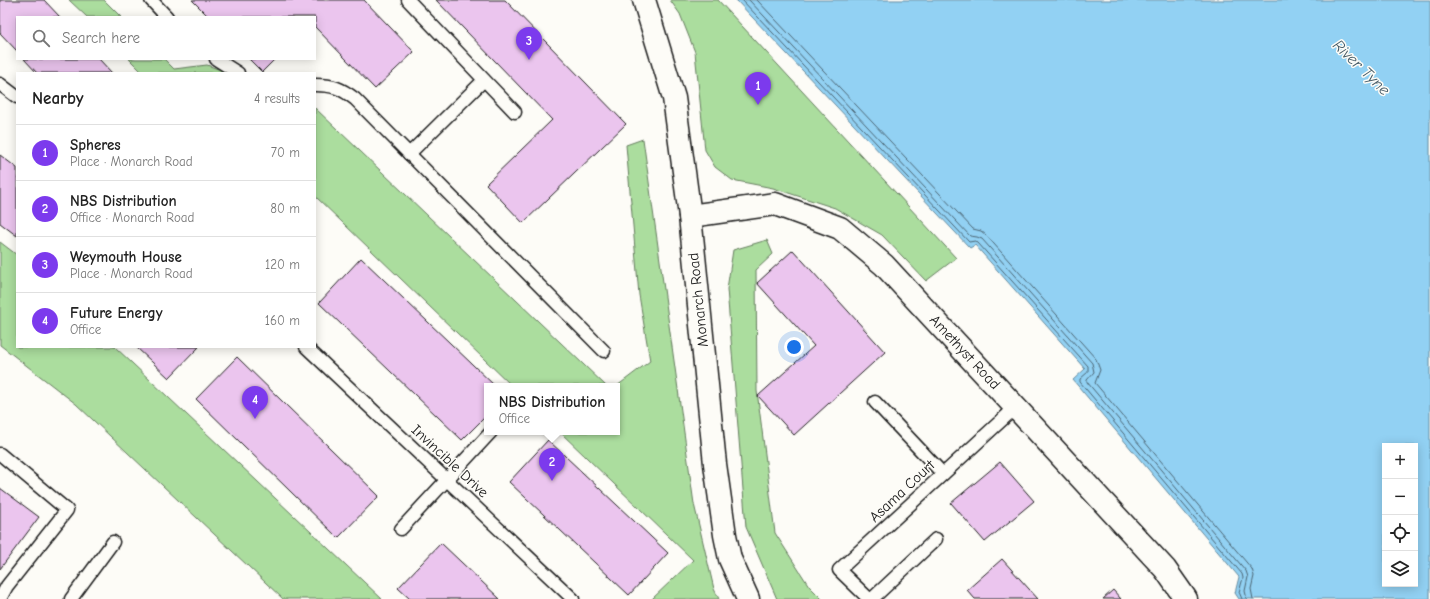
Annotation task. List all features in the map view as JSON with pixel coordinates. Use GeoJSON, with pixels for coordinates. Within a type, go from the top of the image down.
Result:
{"type":"FeatureCollection","features":[{"type":"Feature","properties":{"kind":"street","name":"Monarch Road"},"geometry":{"type":"LineString","coordinates":[[644,0],[674,98],[690,216],[715,464],[724,535],[730,560],[748,599]]}},
{"type":"Feature","properties":{"kind":"street","name":"Amethyst Road"},"geometry":{"type":"LineString","coordinates":[[690,216],[775,204],[840,228],[884,265],[1164,569],[1186,599]]}},
{"type":"Feature","properties":{"kind":"lane"},"geometry":{"type":"LineString","coordinates":[[151,0],[166,16]]}},
{"type":"Feature","properties":{"kind":"lane"},"geometry":{"type":"LineString","coordinates":[[408,0],[516,112]]}},
{"type":"Feature","properties":{"kind":"lane"},"geometry":{"type":"LineString","coordinates":[[218,60],[236,72]]}},
{"type":"Feature","properties":{"kind":"lane"},"geometry":{"type":"LineString","coordinates":[[409,154],[484,80]]}},
{"type":"Feature","properties":{"kind":"lane"},"geometry":{"type":"LineString","coordinates":[[0,84],[16,96]]}},
{"type":"Feature","properties":{"kind":"lane"},"geometry":{"type":"LineString","coordinates":[[316,85],[326,85],[343,89],[355,99],[604,350]]}},
{"type":"Feature","properties":{"kind":"lane","name":"Invincible Drive"},"geometry":{"type":"LineString","coordinates":[[307,348],[573,599]]}},
{"type":"Feature","properties":{"kind":"lane"},"geometry":{"type":"LineString","coordinates":[[874,402],[943,474]]}},
{"type":"Feature","properties":{"kind":"lane","name":"Asama Court"},"geometry":{"type":"LineString","coordinates":[[869,599],[839,570],[1016,407]]}},
{"type":"Feature","properties":{"kind":"lane"},"geometry":{"type":"LineString","coordinates":[[400,529],[488,435]]}},
{"type":"Feature","properties":{"kind":"lane"},"geometry":{"type":"LineString","coordinates":[[0,454],[67,510],[7,586],[0,599]]}},
{"type":"Feature","properties":{"kind":"lane"},"geometry":{"type":"LineString","coordinates":[[872,599],[936,539]]}},
{"type":"Feature","properties":{"kind":"lane"},"geometry":{"type":"LineString","coordinates":[[70,599],[113,542]]}},
{"type":"Feature","properties":{"kind":"green space"},"geometry":{"type":"Polygon","coordinates":[[[69,0],[104,0],[120,16],[86,16],[69,0]]]}},
{"type":"Feature","properties":{"kind":"green space"},"geometry":{"type":"Polygon","coordinates":[[[670,0],[718,0],[956,258],[926,281],[882,235],[835,208],[773,188],[732,180],[715,167],[705,150],[695,52],[680,14],[670,0]]]}},
{"type":"Feature","properties":{"kind":"green space"},"geometry":{"type":"Polygon","coordinates":[[[130,60],[165,60],[174,69],[207,65],[226,72],[142,72],[130,60]]]}},
{"type":"Feature","properties":{"kind":"green space"},"geometry":{"type":"Polygon","coordinates":[[[316,109],[603,383],[509,383],[316,197],[316,109]]]}},
{"type":"Feature","properties":{"kind":"green space"},"geometry":{"type":"Polygon","coordinates":[[[643,139],[694,504],[714,589],[719,599],[652,599],[693,560],[563,435],[620,435],[620,384],[650,361],[639,295],[626,145],[643,139]]]}},
{"type":"Feature","properties":{"kind":"green space"},"geometry":{"type":"Polygon","coordinates":[[[767,240],[773,254],[756,270],[757,391],[775,533],[809,586],[822,599],[777,599],[746,527],[727,289],[733,250],[767,240]]]}},
{"type":"Feature","properties":{"kind":"green space"},"geometry":{"type":"Polygon","coordinates":[[[0,242],[16,254],[16,348],[116,348],[382,599],[283,599],[76,404],[0,345],[0,242]]]}},
{"type":"Feature","properties":{"kind":"water","name":"River Tyne"},"geometry":{"type":"Polygon","coordinates":[[[736,0],[1430,0],[1430,599],[1239,599],[1235,593],[1239,577],[1073,380],[1085,369],[975,245],[970,248],[736,0]]]}},
{"type":"Feature","properties":{"kind":"building"},"geometry":{"type":"Polygon","coordinates":[[[0,0],[44,0],[59,16],[16,16],[16,50],[0,33],[0,0]]]}},
{"type":"Feature","properties":{"kind":"building"},"geometry":{"type":"Polygon","coordinates":[[[192,0],[364,0],[414,52],[375,89],[316,28],[316,16],[208,16],[192,0]]]}},
{"type":"Feature","properties":{"kind":"building"},"geometry":{"type":"Polygon","coordinates":[[[436,0],[505,0],[626,124],[523,223],[486,184],[552,120],[436,0]]]}},
{"type":"Feature","properties":{"kind":"building"},"geometry":{"type":"Polygon","coordinates":[[[25,60],[100,60],[111,72],[36,72],[25,60]]]}},
{"type":"Feature","properties":{"kind":"building"},"geometry":{"type":"Polygon","coordinates":[[[250,60],[274,60],[262,72],[250,60]]]}},
{"type":"Feature","properties":{"kind":"building"},"geometry":{"type":"Polygon","coordinates":[[[0,155],[16,167],[16,235],[0,223],[0,155]]]}},
{"type":"Feature","properties":{"kind":"building"},"geometry":{"type":"Polygon","coordinates":[[[793,250],[885,352],[794,435],[758,396],[814,346],[757,283],[793,250]]]}},
{"type":"Feature","properties":{"kind":"building"},"geometry":{"type":"Polygon","coordinates":[[[361,258],[492,383],[484,383],[484,418],[462,440],[319,303],[361,258]]]}},
{"type":"Feature","properties":{"kind":"building"},"geometry":{"type":"Polygon","coordinates":[[[137,348],[198,348],[169,378],[137,348]]]}},
{"type":"Feature","properties":{"kind":"building"},"geometry":{"type":"Polygon","coordinates":[[[237,357],[379,496],[338,538],[196,399],[237,357]]]}},
{"type":"Feature","properties":{"kind":"building"},"geometry":{"type":"Polygon","coordinates":[[[548,440],[668,553],[629,595],[509,482],[548,440]]]}},
{"type":"Feature","properties":{"kind":"building"},"geometry":{"type":"Polygon","coordinates":[[[1000,462],[1034,501],[985,542],[951,503],[1000,462]]]}},
{"type":"Feature","properties":{"kind":"building"},"geometry":{"type":"Polygon","coordinates":[[[0,488],[39,517],[0,569],[0,488]]]}},
{"type":"Feature","properties":{"kind":"building"},"geometry":{"type":"Polygon","coordinates":[[[441,543],[500,599],[410,599],[398,588],[441,543]]]}},
{"type":"Feature","properties":{"kind":"building"},"geometry":{"type":"Polygon","coordinates":[[[1002,559],[1038,599],[975,599],[967,590],[1002,559]]]}},
{"type":"Feature","properties":{"kind":"building"},"geometry":{"type":"Polygon","coordinates":[[[1113,590],[1121,599],[1103,599],[1113,590]]]}},
{"type":"Feature","properties":{"kind":"place","name":"Weymouth House"},"geometry":{"type":"Point","coordinates":[529,60]}},
{"type":"Feature","properties":{"kind":"place","name":"Spheres"},"geometry":{"type":"Point","coordinates":[758,105]}},
{"type":"Feature","properties":{"kind":"place","name":"Future Energy"},"geometry":{"type":"Point","coordinates":[255,419]}},
{"type":"Feature","properties":{"kind":"place","name":"NBS Distribution"},"geometry":{"type":"Point","coordinates":[552,481]}}]}
